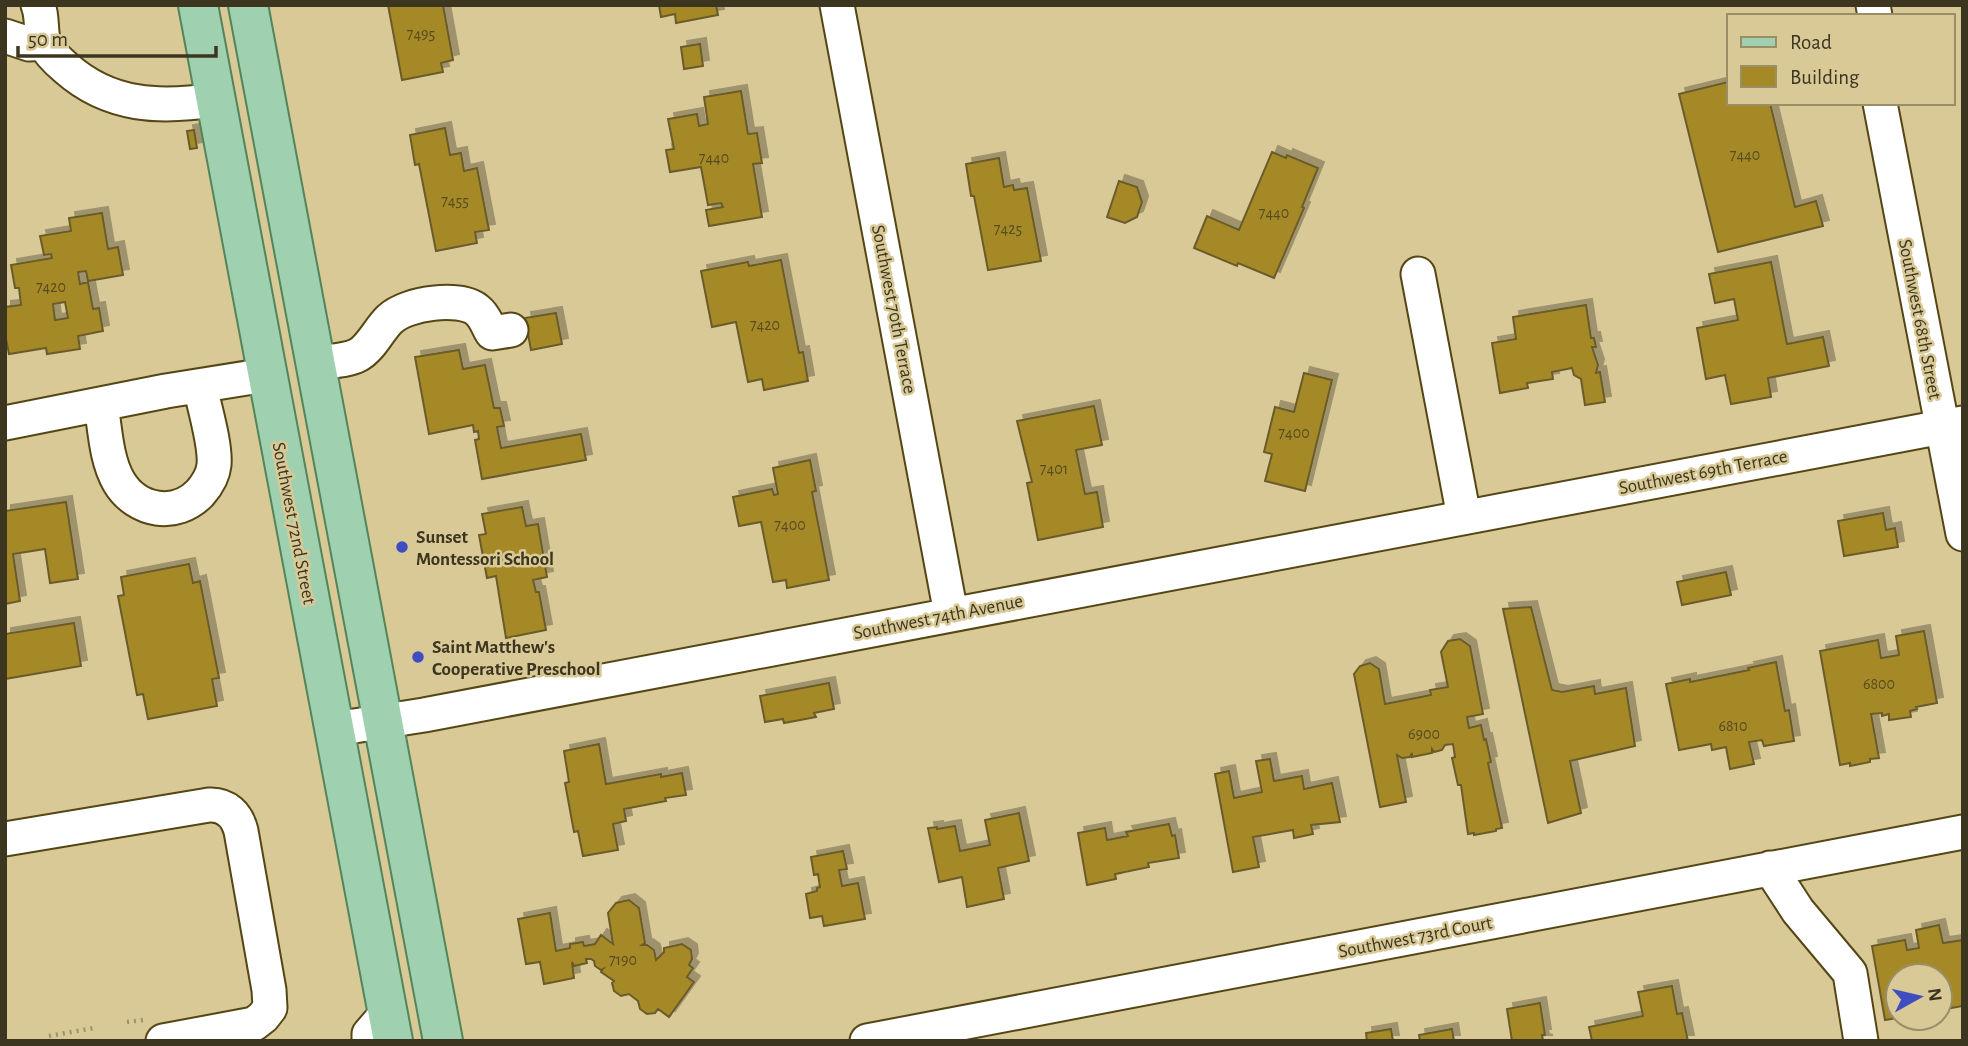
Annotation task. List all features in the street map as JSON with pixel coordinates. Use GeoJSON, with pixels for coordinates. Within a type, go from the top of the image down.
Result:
{"type":"FeatureCollection","features":[{"type":"Feature","properties":{"kind":"main road","name":"Southwest 72nd Street"},"geometry":{"type":"LineString","coordinates":[[198,5],[335,729],[384,1031]]}},
{"type":"Feature","properties":{"kind":"main road"},"geometry":{"type":"LineString","coordinates":[[248,5],[443,1041]]}},
{"type":"Feature","properties":{"kind":"main road"},"geometry":{"type":"LineString","coordinates":[[267,375],[316,363]]}},
{"type":"Feature","properties":{"kind":"street"},"geometry":{"type":"LineString","coordinates":[[38,5],[44,43],[79,80],[94,90],[128,101],[164,105],[215,100]]}},
{"type":"Feature","properties":{"kind":"street","name":"Southwest 70th Terrace"},"geometry":{"type":"LineString","coordinates":[[838,5],[951,614]]}},
{"type":"Feature","properties":{"kind":"street"},"geometry":{"type":"LineString","coordinates":[[5,36],[29,44],[44,43]]}},
{"type":"Feature","properties":{"kind":"street","name":"Southwest 68th Street"},"geometry":{"type":"LineString","coordinates":[[1880,105],[1952,425],[1963,534]]}},
{"type":"Feature","properties":{"kind":"street"},"geometry":{"type":"LineString","coordinates":[[1418,274],[1464,517]]}},
{"type":"Feature","properties":{"kind":"street"},"geometry":{"type":"LineString","coordinates":[[316,363],[358,355],[391,317],[406,309],[443,302],[464,304],[477,310],[492,333],[511,330]]}},
{"type":"Feature","properties":{"kind":"street"},"geometry":{"type":"LineString","coordinates":[[5,424],[267,375]]}},
{"type":"Feature","properties":{"kind":"street"},"geometry":{"type":"LineString","coordinates":[[101,404],[111,461],[119,482],[134,500],[148,508],[176,509],[193,500],[207,485],[214,465],[212,439],[200,386]]}},
{"type":"Feature","properties":{"kind":"street","name":"Southwest 69th Terrace"},"geometry":{"type":"LineString","coordinates":[[1464,517],[1952,425]]}},
{"type":"Feature","properties":{"kind":"street","name":"Southwest 74th Avenue"},"geometry":{"type":"LineString","coordinates":[[335,729],[424,715],[1464,517]]}},
{"type":"Feature","properties":{"kind":"street"},"geometry":{"type":"LineString","coordinates":[[5,839],[209,805],[221,806],[237,819],[270,1007],[263,1017],[250,1026],[163,1041]]}},
{"type":"Feature","properties":{"kind":"street","name":"Southwest 73rd Court"},"geometry":{"type":"LineString","coordinates":[[867,1041],[1963,832]]}},
{"type":"Feature","properties":{"kind":"street"},"geometry":{"type":"LineString","coordinates":[[1770,868],[1798,911],[1850,972],[1861,1041]]}},
{"type":"Feature","properties":{"kind":"path"},"geometry":{"type":"LineString","coordinates":[[49,1036],[94,1028]]}},
{"type":"Feature","properties":{"kind":"building"},"geometry":{"type":"Polygon","coordinates":[[[388,5],[443,5],[453,60],[441,63],[443,72],[402,80],[388,5]]]}},
{"type":"Feature","properties":{"kind":"building"},"geometry":{"type":"Polygon","coordinates":[[[659,5],[716,5],[718,15],[676,23],[675,14],[661,17],[659,5]]]}},
{"type":"Feature","properties":{"kind":"building"},"geometry":{"type":"Polygon","coordinates":[[[700,44],[703,66],[684,69],[681,47],[700,44]]]}},
{"type":"Feature","properties":{"kind":"building"},"geometry":{"type":"Polygon","coordinates":[[[1727,82],[1727,105],[1770,105],[1795,207],[1816,201],[1823,226],[1718,252],[1679,94],[1727,82]]]}},
{"type":"Feature","properties":{"kind":"building"},"geometry":{"type":"Polygon","coordinates":[[[741,91],[748,134],[757,133],[762,163],[753,164],[762,217],[709,226],[706,210],[723,207],[721,203],[708,205],[701,167],[670,172],[666,150],[674,149],[668,119],[697,114],[699,126],[708,124],[704,97],[741,91]]]}},
{"type":"Feature","properties":{"kind":"building"},"geometry":{"type":"Polygon","coordinates":[[[445,128],[450,155],[461,153],[464,171],[477,168],[489,230],[475,232],[477,243],[436,251],[419,164],[415,165],[410,135],[445,128]]]}},
{"type":"Feature","properties":{"kind":"building"},"geometry":{"type":"Polygon","coordinates":[[[194,130],[197,148],[190,149],[187,131],[194,130]]]}},
{"type":"Feature","properties":{"kind":"building"},"geometry":{"type":"Polygon","coordinates":[[[1272,152],[1318,168],[1274,278],[1194,248],[1207,216],[1239,230],[1272,152]]]}},
{"type":"Feature","properties":{"kind":"building"},"geometry":{"type":"Polygon","coordinates":[[[999,158],[1004,187],[1013,185],[1014,190],[1027,188],[1041,261],[988,270],[966,164],[999,158]]]}},
{"type":"Feature","properties":{"kind":"building"},"geometry":{"type":"Polygon","coordinates":[[[1119,181],[1137,187],[1142,202],[1137,217],[1125,223],[1107,217],[1119,181]]]}},
{"type":"Feature","properties":{"kind":"building"},"geometry":{"type":"Polygon","coordinates":[[[102,213],[108,249],[118,247],[123,275],[88,281],[86,271],[78,272],[80,284],[88,282],[93,309],[99,308],[103,331],[78,336],[80,349],[47,354],[46,348],[9,354],[5,334],[5,307],[21,305],[19,288],[15,288],[11,265],[52,258],[51,254],[44,255],[40,236],[71,231],[69,218],[102,213]],[[65,302],[53,304],[55,320],[68,318],[65,302]]]}},
{"type":"Feature","properties":{"kind":"building"},"geometry":{"type":"Polygon","coordinates":[[[781,260],[799,353],[803,352],[808,381],[764,390],[762,379],[748,382],[736,322],[712,327],[701,271],[748,262],[749,266],[781,260]]]}},
{"type":"Feature","properties":{"kind":"building"},"geometry":{"type":"Polygon","coordinates":[[[1771,262],[1787,344],[1823,337],[1829,366],[1768,378],[1771,397],[1731,404],[1725,375],[1706,379],[1697,328],[1738,320],[1734,299],[1715,303],[1709,274],[1771,262]]]}},
{"type":"Feature","properties":{"kind":"building"},"geometry":{"type":"Polygon","coordinates":[[[1586,305],[1591,338],[1594,338],[1596,347],[1592,347],[1598,365],[1596,373],[1600,372],[1605,402],[1585,405],[1581,379],[1574,375],[1572,368],[1552,372],[1553,379],[1527,383],[1528,388],[1500,393],[1492,343],[1516,339],[1513,317],[1586,305]]]}},
{"type":"Feature","properties":{"kind":"building"},"geometry":{"type":"Polygon","coordinates":[[[556,313],[562,344],[531,350],[525,318],[556,313]]]}},
{"type":"Feature","properties":{"kind":"building"},"geometry":{"type":"Polygon","coordinates":[[[459,350],[463,369],[485,365],[494,408],[500,408],[504,426],[497,427],[501,448],[581,434],[586,460],[482,479],[475,440],[479,439],[478,431],[474,432],[473,425],[429,434],[415,357],[459,350]]]}},
{"type":"Feature","properties":{"kind":"building"},"geometry":{"type":"Polygon","coordinates":[[[1304,373],[1332,380],[1305,491],[1265,481],[1272,454],[1264,452],[1275,407],[1294,412],[1304,373]]]}},
{"type":"Feature","properties":{"kind":"building"},"geometry":{"type":"Polygon","coordinates":[[[1094,406],[1102,445],[1076,450],[1085,494],[1097,492],[1103,527],[1038,540],[1027,483],[1032,482],[1017,421],[1094,406]]]}},
{"type":"Feature","properties":{"kind":"building"},"geometry":{"type":"Polygon","coordinates":[[[810,460],[816,491],[812,492],[829,580],[787,588],[786,580],[773,582],[761,522],[739,526],[733,497],[772,489],[774,495],[778,494],[773,468],[810,460]]]}},
{"type":"Feature","properties":{"kind":"building"},"geometry":{"type":"Polygon","coordinates":[[[66,502],[78,579],[50,583],[45,549],[13,554],[20,601],[5,604],[5,511],[66,502]]]}},
{"type":"Feature","properties":{"kind":"building"},"geometry":{"type":"Polygon","coordinates":[[[522,507],[526,526],[538,524],[547,577],[533,580],[536,592],[539,592],[546,630],[506,638],[496,576],[487,578],[479,535],[486,534],[482,514],[522,507]]]}},
{"type":"Feature","properties":{"kind":"building"},"geometry":{"type":"Polygon","coordinates":[[[1883,513],[1886,530],[1895,528],[1898,547],[1844,556],[1838,521],[1883,513]]]}},
{"type":"Feature","properties":{"kind":"building"},"geometry":{"type":"Polygon","coordinates":[[[189,564],[193,583],[200,581],[219,678],[212,679],[217,706],[148,719],[143,694],[137,695],[118,596],[124,595],[121,577],[189,564]]]}},
{"type":"Feature","properties":{"kind":"building"},"geometry":{"type":"Polygon","coordinates":[[[1726,572],[1731,595],[1682,605],[1677,582],[1726,572]]]}},
{"type":"Feature","properties":{"kind":"building"},"geometry":{"type":"Polygon","coordinates":[[[1531,607],[1552,690],[1562,692],[1594,686],[1595,694],[1626,688],[1635,746],[1570,761],[1581,813],[1548,823],[1503,609],[1531,607]]]}},
{"type":"Feature","properties":{"kind":"building"},"geometry":{"type":"Polygon","coordinates":[[[74,623],[81,666],[5,679],[5,634],[74,623]]]}},
{"type":"Feature","properties":{"kind":"building"},"geometry":{"type":"Polygon","coordinates":[[[1924,631],[1937,703],[1916,707],[1917,709],[1910,711],[1911,717],[1889,720],[1889,714],[1871,714],[1879,758],[1850,766],[1850,763],[1840,765],[1820,651],[1878,640],[1881,658],[1899,655],[1896,636],[1924,631]]]}},
{"type":"Feature","properties":{"kind":"building"},"geometry":{"type":"Polygon","coordinates":[[[1460,639],[1470,646],[1483,714],[1467,717],[1469,728],[1481,725],[1484,740],[1486,739],[1491,762],[1488,763],[1502,828],[1474,835],[1468,834],[1461,785],[1458,785],[1452,758],[1455,757],[1453,744],[1445,745],[1442,750],[1434,752],[1432,749],[1432,753],[1412,757],[1412,753],[1410,757],[1402,758],[1397,755],[1406,802],[1380,807],[1354,674],[1360,666],[1370,663],[1379,669],[1385,704],[1431,695],[1430,690],[1448,687],[1441,652],[1448,641],[1460,639]]]}},
{"type":"Feature","properties":{"kind":"building"},"geometry":{"type":"Polygon","coordinates":[[[1776,662],[1785,711],[1789,710],[1794,741],[1764,746],[1762,740],[1749,742],[1754,764],[1730,769],[1726,747],[1712,750],[1711,744],[1679,750],[1666,684],[1690,679],[1690,682],[1776,662]]]}},
{"type":"Feature","properties":{"kind":"building"},"geometry":{"type":"Polygon","coordinates":[[[829,683],[834,709],[814,713],[816,717],[784,723],[783,719],[765,722],[760,696],[829,683]]]}},
{"type":"Feature","properties":{"kind":"building"},"geometry":{"type":"Polygon","coordinates":[[[599,744],[606,784],[682,773],[686,795],[624,809],[626,821],[613,824],[618,850],[583,856],[578,831],[574,832],[565,783],[569,782],[564,751],[599,744]]]}},
{"type":"Feature","properties":{"kind":"building"},"geometry":{"type":"Polygon","coordinates":[[[1270,759],[1274,781],[1302,776],[1304,789],[1332,783],[1340,822],[1311,825],[1313,834],[1294,838],[1293,830],[1253,837],[1259,867],[1233,872],[1215,774],[1229,771],[1234,798],[1262,792],[1256,761],[1270,759]]]}},
{"type":"Feature","properties":{"kind":"building"},"geometry":{"type":"Polygon","coordinates":[[[1019,813],[1029,861],[998,868],[1004,899],[967,907],[962,877],[939,882],[928,828],[955,826],[960,851],[990,845],[985,820],[1019,813]]]}},
{"type":"Feature","properties":{"kind":"building"},"geometry":{"type":"Polygon","coordinates":[[[1169,824],[1172,836],[1175,835],[1179,858],[1148,863],[1149,867],[1115,874],[1116,879],[1087,885],[1078,833],[1105,828],[1107,840],[1128,836],[1126,832],[1169,824]]]}},
{"type":"Feature","properties":{"kind":"building"},"geometry":{"type":"Polygon","coordinates":[[[843,851],[847,869],[839,870],[842,886],[858,883],[865,919],[824,926],[822,916],[810,918],[806,894],[817,891],[820,887],[818,874],[814,875],[811,857],[843,851]]]}},
{"type":"Feature","properties":{"kind":"building"},"geometry":{"type":"Polygon","coordinates":[[[629,900],[639,908],[645,943],[642,945],[654,950],[656,960],[664,952],[664,948],[682,944],[691,950],[692,959],[689,965],[693,968],[687,977],[694,982],[669,1017],[658,1009],[655,1013],[647,1014],[629,994],[621,996],[614,991],[614,981],[601,972],[603,969],[595,966],[591,959],[586,959],[587,963],[574,966],[572,962],[574,978],[544,984],[540,962],[526,964],[518,919],[550,913],[556,951],[570,948],[570,944],[595,944],[601,935],[613,944],[608,913],[616,903],[629,900]]]}},
{"type":"Feature","properties":{"kind":"building"},"geometry":{"type":"Polygon","coordinates":[[[1939,925],[1943,943],[1963,940],[1963,1006],[1954,1008],[1954,962],[1884,962],[1884,1014],[1872,946],[1905,940],[1907,950],[1919,948],[1916,930],[1939,925]]]}},
{"type":"Feature","properties":{"kind":"building"},"geometry":{"type":"Polygon","coordinates":[[[1672,986],[1677,1014],[1682,1013],[1688,1041],[1592,1041],[1589,1027],[1643,1016],[1638,992],[1672,986]]]}},
{"type":"Feature","properties":{"kind":"building"},"geometry":{"type":"Polygon","coordinates":[[[1540,1003],[1545,1035],[1542,1035],[1543,1040],[1547,1041],[1512,1041],[1507,1009],[1540,1003]]]}},
{"type":"Feature","properties":{"kind":"building"},"geometry":{"type":"Polygon","coordinates":[[[1391,1029],[1393,1041],[1367,1041],[1366,1033],[1391,1029]]]}},
{"type":"Feature","properties":{"kind":"building"},"geometry":{"type":"Polygon","coordinates":[[[1452,1029],[1454,1041],[1420,1041],[1419,1035],[1452,1029]]]}},
{"type":"Feature","properties":{"kind":"place","name":"Sunset Montessori School"},"geometry":{"type":"Point","coordinates":[402,547]}},
{"type":"Feature","properties":{"kind":"place","name":"Saint Matthew's Cooperative Preschool"},"geometry":{"type":"Point","coordinates":[418,657]}}]}
